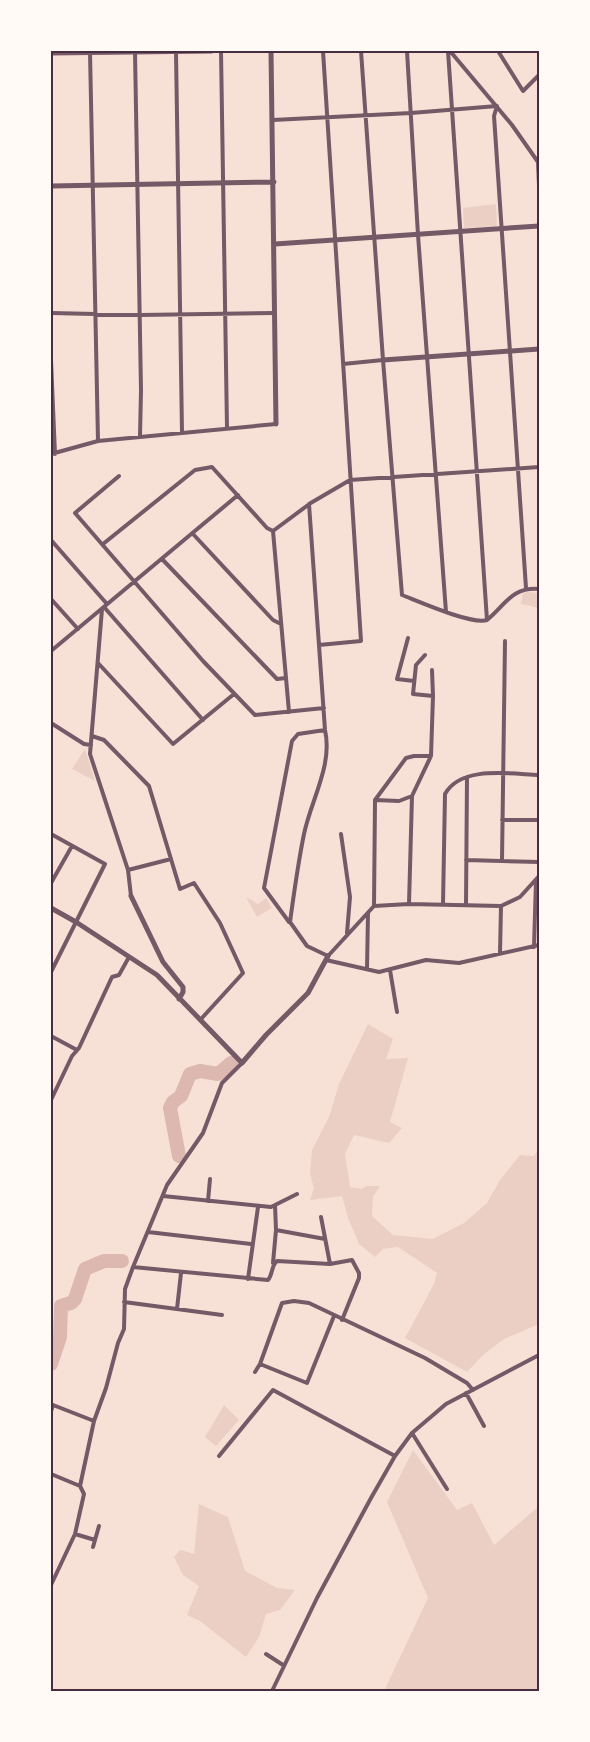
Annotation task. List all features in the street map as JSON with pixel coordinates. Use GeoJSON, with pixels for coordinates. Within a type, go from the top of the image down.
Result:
{"type":"FeatureCollection","features":[{"type":"Feature","properties":{"kind":"street"},"geometry":{"type":"LineString","coordinates":[[135,51],[140,436]]}},
{"type":"Feature","properties":{"kind":"street"},"geometry":{"type":"LineString","coordinates":[[176,51],[182,432]]}},
{"type":"Feature","properties":{"kind":"street"},"geometry":{"type":"LineString","coordinates":[[51,53],[212,51]]}},
{"type":"Feature","properties":{"kind":"street"},"geometry":{"type":"LineString","coordinates":[[221,51],[227,428]]}},
{"type":"Feature","properties":{"kind":"street"},"geometry":{"type":"LineString","coordinates":[[51,360],[53,454],[98,441],[276,424],[271,51]]}},
{"type":"Feature","properties":{"kind":"street"},"geometry":{"type":"LineString","coordinates":[[319,645],[361,641],[323,51]]}},
{"type":"Feature","properties":{"kind":"street"},"geometry":{"type":"LineString","coordinates":[[361,51],[402,595],[446,612],[481,622],[488,620],[513,595],[526,588],[539,589]]}},
{"type":"Feature","properties":{"kind":"street"},"geometry":{"type":"LineString","coordinates":[[407,51],[446,612]]}},
{"type":"Feature","properties":{"kind":"street"},"geometry":{"type":"LineString","coordinates":[[449,51],[497,106],[538,162],[539,186]]}},
{"type":"Feature","properties":{"kind":"street"},"geometry":{"type":"LineString","coordinates":[[449,51],[488,620]]}},
{"type":"Feature","properties":{"kind":"street"},"geometry":{"type":"LineString","coordinates":[[498,51],[523,91],[539,75]]}},
{"type":"Feature","properties":{"kind":"street"},"geometry":{"type":"LineString","coordinates":[[90,52],[98,441]]}},
{"type":"Feature","properties":{"kind":"street"},"geometry":{"type":"LineString","coordinates":[[273,120],[497,106]]}},
{"type":"Feature","properties":{"kind":"street"},"geometry":{"type":"LineString","coordinates":[[497,106],[494,116],[526,588]]}},
{"type":"Feature","properties":{"kind":"street"},"geometry":{"type":"LineString","coordinates":[[51,186],[274,182]]}},
{"type":"Feature","properties":{"kind":"street"},"geometry":{"type":"LineString","coordinates":[[275,244],[539,226]]}},
{"type":"Feature","properties":{"kind":"street"},"geometry":{"type":"LineString","coordinates":[[51,313],[180,315],[275,313]]}},
{"type":"Feature","properties":{"kind":"street"},"geometry":{"type":"LineString","coordinates":[[343,364],[539,350]]}},
{"type":"Feature","properties":{"kind":"street"},"geometry":{"type":"LineString","coordinates":[[103,544],[195,470],[212,467],[267,528],[273,531]]}},
{"type":"Feature","properties":{"kind":"street"},"geometry":{"type":"LineString","coordinates":[[273,531],[309,504],[350,480],[539,467]]}},
{"type":"Feature","properties":{"kind":"street"},"geometry":{"type":"LineString","coordinates":[[119,476],[75,513],[234,694],[255,715],[324,708]]}},
{"type":"Feature","properties":{"kind":"street"},"geometry":{"type":"LineString","coordinates":[[51,651],[238,495]]}},
{"type":"Feature","properties":{"kind":"street"},"geometry":{"type":"LineString","coordinates":[[290,922],[304,832],[318,790],[328,743],[325,730],[309,504]]}},
{"type":"Feature","properties":{"kind":"street"},"geometry":{"type":"LineString","coordinates":[[273,531],[290,712]]}},
{"type":"Feature","properties":{"kind":"street"},"geometry":{"type":"LineString","coordinates":[[193,534],[273,620],[281,624]]}},
{"type":"Feature","properties":{"kind":"street"},"geometry":{"type":"LineString","coordinates":[[51,540],[104,607],[203,720]]}},
{"type":"Feature","properties":{"kind":"street"},"geometry":{"type":"LineString","coordinates":[[162,559],[277,679],[286,678]]}},
{"type":"Feature","properties":{"kind":"street"},"geometry":{"type":"LineString","coordinates":[[51,599],[78,629]]}},
{"type":"Feature","properties":{"kind":"street"},"geometry":{"type":"LineString","coordinates":[[104,607],[90,754],[128,870],[131,896],[163,962],[183,987],[179,999]]}},
{"type":"Feature","properties":{"kind":"street"},"geometry":{"type":"LineString","coordinates":[[408,638],[397,679],[414,681]]}},
{"type":"Feature","properties":{"kind":"street"},"geometry":{"type":"LineString","coordinates":[[502,861],[505,641]]}},
{"type":"Feature","properties":{"kind":"street"},"geometry":{"type":"LineString","coordinates":[[425,655],[416,665],[413,694],[434,696]]}},
{"type":"Feature","properties":{"kind":"street"},"geometry":{"type":"LineString","coordinates":[[98,662],[173,744],[234,694]]}},
{"type":"Feature","properties":{"kind":"street"},"geometry":{"type":"LineString","coordinates":[[409,904],[412,796],[431,756],[434,696],[432,670]]}},
{"type":"Feature","properties":{"kind":"street"},"geometry":{"type":"LineString","coordinates":[[51,723],[84,744],[91,745]]}},
{"type":"Feature","properties":{"kind":"street"},"geometry":{"type":"LineString","coordinates":[[325,730],[298,734],[292,741],[264,888],[307,946],[327,958],[379,972],[426,960],[459,963],[537,946],[537,878]]}},
{"type":"Feature","properties":{"kind":"street"},"geometry":{"type":"LineString","coordinates":[[92,736],[104,740],[149,786],[180,889],[194,884],[220,923],[243,973],[201,1020]]}},
{"type":"Feature","properties":{"kind":"street"},"geometry":{"type":"LineString","coordinates":[[374,906],[375,800],[406,759],[414,756],[431,756]]}},
{"type":"Feature","properties":{"kind":"street"},"geometry":{"type":"LineString","coordinates":[[443,904],[445,794],[452,786],[476,774],[539,775]]}},
{"type":"Feature","properties":{"kind":"street"},"geometry":{"type":"LineString","coordinates":[[466,904],[467,777]]}},
{"type":"Feature","properties":{"kind":"street"},"geometry":{"type":"LineString","coordinates":[[375,800],[399,801],[412,796]]}},
{"type":"Feature","properties":{"kind":"street"},"geometry":{"type":"LineString","coordinates":[[502,820],[539,820]]}},
{"type":"Feature","properties":{"kind":"street"},"geometry":{"type":"LineString","coordinates":[[51,834],[105,864],[51,972]]}},
{"type":"Feature","properties":{"kind":"street"},"geometry":{"type":"LineString","coordinates":[[341,834],[350,897],[347,934]]}},
{"type":"Feature","properties":{"kind":"street"},"geometry":{"type":"LineString","coordinates":[[51,883],[72,846]]}},
{"type":"Feature","properties":{"kind":"street"},"geometry":{"type":"LineString","coordinates":[[128,870],[171,860]]}},
{"type":"Feature","properties":{"kind":"street"},"geometry":{"type":"LineString","coordinates":[[466,860],[539,862]]}},
{"type":"Feature","properties":{"kind":"street"},"geometry":{"type":"LineString","coordinates":[[51,1586],[75,1534],[84,1494],[80,1486],[94,1422],[124,1329],[125,1289],[166,1185],[203,1133],[222,1083],[308,993],[327,958],[374,906],[466,904],[501,906],[520,897],[537,878]]}},
{"type":"Feature","properties":{"kind":"street"},"geometry":{"type":"LineString","coordinates":[[500,953],[501,906]]}},
{"type":"Feature","properties":{"kind":"street"},"geometry":{"type":"LineString","coordinates":[[51,908],[157,975],[242,1063]]}},
{"type":"Feature","properties":{"kind":"street"},"geometry":{"type":"LineString","coordinates":[[367,969],[368,912]]}},
{"type":"Feature","properties":{"kind":"street"},"geometry":{"type":"LineString","coordinates":[[51,1100],[112,977],[119,975],[129,957]]}},
{"type":"Feature","properties":{"kind":"street"},"geometry":{"type":"LineString","coordinates":[[390,970],[397,1012]]}},
{"type":"Feature","properties":{"kind":"street"},"geometry":{"type":"LineString","coordinates":[[51,1036],[77,1050]]}},
{"type":"Feature","properties":{"kind":"street"},"geometry":{"type":"LineString","coordinates":[[208,1201],[210,1179]]}},
{"type":"Feature","properties":{"kind":"street"},"geometry":{"type":"LineString","coordinates":[[163,1196],[271,1207],[297,1194]]}},
{"type":"Feature","properties":{"kind":"street"},"geometry":{"type":"LineString","coordinates":[[133,1266],[181,1273],[268,1280],[271,1277],[273,1264],[276,1230],[275,1205]]}},
{"type":"Feature","properties":{"kind":"street"},"geometry":{"type":"LineString","coordinates":[[248,1279],[251,1244],[258,1207]]}},
{"type":"Feature","properties":{"kind":"street"},"geometry":{"type":"LineString","coordinates":[[321,1216],[330,1264]]}},
{"type":"Feature","properties":{"kind":"street"},"geometry":{"type":"LineString","coordinates":[[276,1230],[325,1239]]}},
{"type":"Feature","properties":{"kind":"street"},"geometry":{"type":"LineString","coordinates":[[148,1232],[251,1244]]}},
{"type":"Feature","properties":{"kind":"street"},"geometry":{"type":"LineString","coordinates":[[273,1264],[277,1261],[330,1264],[351,1260],[359,1273],[342,1320]]}},
{"type":"Feature","properties":{"kind":"street"},"geometry":{"type":"LineString","coordinates":[[177,1309],[181,1273]]}},
{"type":"Feature","properties":{"kind":"street"},"geometry":{"type":"LineString","coordinates":[[255,1372],[282,1303],[294,1301],[309,1303],[425,1358],[467,1383],[473,1390]]}},
{"type":"Feature","properties":{"kind":"street"},"geometry":{"type":"LineString","coordinates":[[124,1302],[222,1315]]}},
{"type":"Feature","properties":{"kind":"street"},"geometry":{"type":"LineString","coordinates":[[260,1364],[308,1383],[334,1316]]}},
{"type":"Feature","properties":{"kind":"street"},"geometry":{"type":"LineString","coordinates":[[272,1691],[283,1665],[344,1548],[395,1456],[412,1433],[446,1404],[539,1355]]}},
{"type":"Feature","properties":{"kind":"street"},"geometry":{"type":"LineString","coordinates":[[219,1456],[273,1390],[395,1456]]}},
{"type":"Feature","properties":{"kind":"street"},"geometry":{"type":"LineString","coordinates":[[466,1393],[484,1426]]}},
{"type":"Feature","properties":{"kind":"street"},"geometry":{"type":"LineString","coordinates":[[51,1411],[53,1405],[94,1422]]}},
{"type":"Feature","properties":{"kind":"street"},"geometry":{"type":"LineString","coordinates":[[412,1433],[447,1489]]}},
{"type":"Feature","properties":{"kind":"street"},"geometry":{"type":"LineString","coordinates":[[51,1484],[53,1475],[80,1486]]}},
{"type":"Feature","properties":{"kind":"street"},"geometry":{"type":"LineString","coordinates":[[93,1546],[99,1526]]}},
{"type":"Feature","properties":{"kind":"street"},"geometry":{"type":"LineString","coordinates":[[75,1534],[95,1540]]}},
{"type":"Feature","properties":{"kind":"street"},"geometry":{"type":"LineString","coordinates":[[266,1654],[283,1665]]}},
{"type":"Feature","properties":{"kind":"shaded area"},"geometry":{"type":"Polygon","coordinates":[[[496,204],[497,226],[464,228],[463,208],[496,204]]]}},
{"type":"Feature","properties":{"kind":"shaded area"},"geometry":{"type":"Polygon","coordinates":[[[523,593],[539,593],[539,608],[521,604],[523,593]]]}},
{"type":"Feature","properties":{"kind":"shaded area"},"geometry":{"type":"Polygon","coordinates":[[[85,749],[95,781],[72,769],[85,749]]]}},
{"type":"Feature","properties":{"kind":"shaded area"},"geometry":{"type":"Polygon","coordinates":[[[246,897],[258,904],[266,898],[272,908],[257,917],[246,897]]]}},
{"type":"Feature","properties":{"kind":"shaded area"},"geometry":{"type":"Polygon","coordinates":[[[368,1024],[393,1039],[386,1059],[408,1058],[390,1122],[402,1128],[389,1143],[354,1135],[345,1154],[350,1187],[362,1189],[366,1186],[380,1186],[373,1197],[372,1216],[393,1235],[433,1239],[464,1223],[487,1203],[500,1180],[520,1155],[534,1156],[539,1149],[539,1324],[504,1339],[483,1355],[467,1372],[405,1338],[434,1284],[437,1273],[398,1247],[383,1249],[375,1257],[359,1244],[342,1196],[310,1200],[314,1188],[310,1174],[312,1150],[329,1117],[339,1084],[368,1024]]]}},
{"type":"Feature","properties":{"kind":"shaded area"},"geometry":{"type":"Polygon","coordinates":[[[224,1405],[239,1420],[216,1446],[205,1437],[224,1405]]]}},
{"type":"Feature","properties":{"kind":"shaded area"},"geometry":{"type":"Polygon","coordinates":[[[413,1450],[457,1510],[472,1503],[494,1545],[539,1506],[539,1691],[384,1691],[428,1598],[387,1502],[413,1450]]]}},
{"type":"Feature","properties":{"kind":"shaded area"},"geometry":{"type":"Polygon","coordinates":[[[199,1504],[228,1517],[245,1571],[277,1588],[295,1590],[280,1610],[266,1614],[259,1637],[246,1657],[200,1621],[187,1615],[199,1586],[183,1575],[174,1557],[180,1550],[194,1554],[199,1504]]]}},
{"type":"Feature","properties":{"kind":"waterway"},"geometry":{"type":"LineString","coordinates":[[179,1156],[170,1108],[173,1102],[181,1096],[190,1074],[200,1071],[218,1074],[231,1063]]}},
{"type":"Feature","properties":{"kind":"waterway"},"geometry":{"type":"LineString","coordinates":[[51,1364],[60,1337],[61,1306],[75,1299],[85,1269],[104,1261],[122,1261]]}}]}
